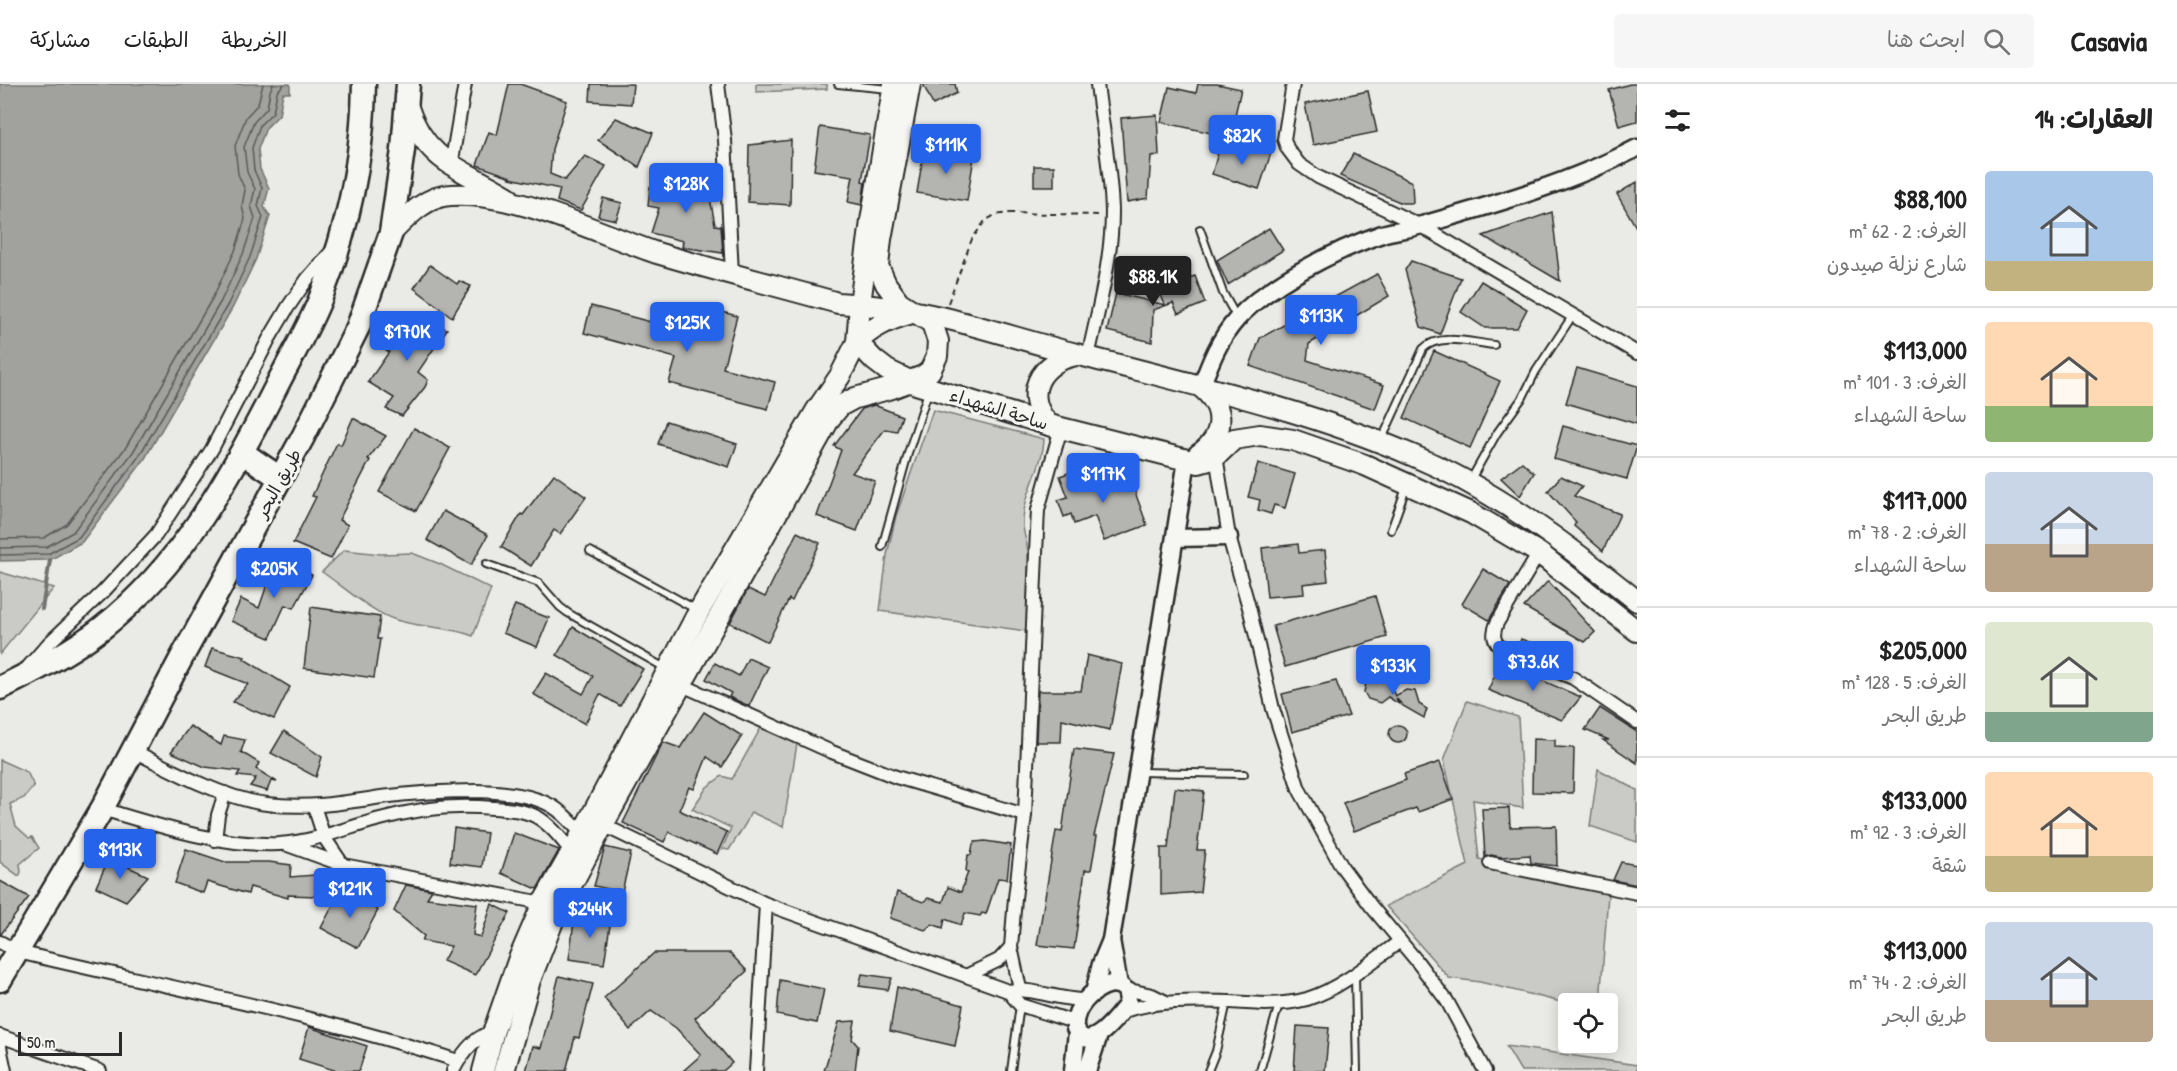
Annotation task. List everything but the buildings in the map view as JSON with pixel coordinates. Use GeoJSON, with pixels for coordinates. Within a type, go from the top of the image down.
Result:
{"type":"FeatureCollection","features":[{"type":"Feature","properties":{"kind":"highway"},"geometry":{"type":"LineString","coordinates":[[8,684],[75,648],[103,628],[130,603],[179,550],[243,453],[321,299],[341,241],[357,166],[364,85]]}},
{"type":"Feature","properties":{"kind":"highway","name":"طريق البحر"},"geometry":{"type":"LineString","coordinates":[[5,963],[102,808],[303,437],[358,327],[391,233],[400,177],[407,94]]}},
{"type":"Feature","properties":{"kind":"highway"},"geometry":{"type":"LineString","coordinates":[[243,453],[280,478]]}},
{"type":"Feature","properties":{"kind":"main road"},"geometry":{"type":"LineString","coordinates":[[504,1071],[541,950],[555,916],[682,685],[823,414],[858,333],[871,221],[899,86]]}},
{"type":"Feature","properties":{"kind":"main road","name":"ساحة الشهداء"},"geometry":{"type":"LineString","coordinates":[[823,414],[855,398],[917,379],[930,371],[938,348],[932,323],[899,302],[880,272],[878,256],[899,86]]}},
{"type":"Feature","properties":{"kind":"main road"},"geometry":{"type":"LineString","coordinates":[[407,94],[418,133],[424,141],[458,170],[491,186],[518,203]]}},
{"type":"Feature","properties":{"kind":"main road"},"geometry":{"type":"LineString","coordinates":[[458,170],[462,195]]}},
{"type":"Feature","properties":{"kind":"main road"},"geometry":{"type":"LineString","coordinates":[[391,233],[414,210],[443,196],[462,195],[518,203],[658,253],[838,303],[860,304],[943,318],[1309,417],[1416,456],[1508,506],[1558,540],[1637,602]]}},
{"type":"Feature","properties":{"kind":"main road","name":"ساحة الشهداء"},"geometry":{"type":"LineString","coordinates":[[838,303],[847,309],[858,333],[880,365],[908,382],[1055,426],[1187,460],[1206,462],[1213,451]]}},
{"type":"Feature","properties":{"kind":"main road"},"geometry":{"type":"LineString","coordinates":[[858,333],[868,332],[881,323],[917,313]]}},
{"type":"Feature","properties":{"kind":"main road"},"geometry":{"type":"LineString","coordinates":[[1055,426],[1040,413],[1036,399],[1040,377],[1055,361],[1083,356]]}},
{"type":"Feature","properties":{"kind":"main road"},"geometry":{"type":"LineString","coordinates":[[1201,387],[1214,400],[1220,418],[1213,451]]}},
{"type":"Feature","properties":{"kind":"main road"},"geometry":{"type":"LineString","coordinates":[[483,1071],[494,1030],[518,961],[543,903],[582,834],[699,611],[823,414]]}},
{"type":"Feature","properties":{"kind":"main road"},"geometry":{"type":"LineString","coordinates":[[1213,451],[1242,436],[1260,435],[1293,440],[1365,465],[1471,513],[1539,553],[1637,631]]}},
{"type":"Feature","properties":{"kind":"street"},"geometry":{"type":"LineString","coordinates":[[458,170],[465,84]]}},
{"type":"Feature","properties":{"kind":"street"},"geometry":{"type":"LineString","coordinates":[[718,84],[725,140],[732,273]]}},
{"type":"Feature","properties":{"kind":"street"},"geometry":{"type":"LineString","coordinates":[[1083,356],[1110,241],[1112,213],[1110,178],[1097,84]]}},
{"type":"Feature","properties":{"kind":"street"},"geometry":{"type":"LineString","coordinates":[[1293,84],[1284,139],[1293,158],[1308,171],[1421,226],[1636,350]]}},
{"type":"Feature","properties":{"kind":"street"},"geometry":{"type":"LineString","coordinates":[[1201,387],[1216,350],[1237,319],[1261,298],[1329,256],[1384,234],[1421,226],[1578,176],[1637,148]]}},
{"type":"Feature","properties":{"kind":"street"},"geometry":{"type":"LineString","coordinates":[[8,684],[116,578],[156,535],[212,448],[288,306],[308,278],[341,241]]}},
{"type":"Feature","properties":{"kind":"street"},"geometry":{"type":"LineString","coordinates":[[1055,426],[1036,528],[1025,815],[1011,947],[1014,990],[1020,1005],[1075,1027],[1086,1038],[1099,1035]]}},
{"type":"Feature","properties":{"kind":"street"},"geometry":{"type":"LineString","coordinates":[[1213,451],[1229,537],[1250,611],[1273,709],[1299,789],[1342,867],[1447,1001],[1485,1071]]}},
{"type":"Feature","properties":{"kind":"street"},"geometry":{"type":"LineString","coordinates":[[1090,996],[1111,940],[1187,460]]}},
{"type":"Feature","properties":{"kind":"street"},"geometry":{"type":"LineString","coordinates":[[1175,538],[1229,537]]}},
{"type":"Feature","properties":{"kind":"street"},"geometry":{"type":"LineString","coordinates":[[1539,553],[1493,632],[1498,646],[1573,678],[1637,722]]}},
{"type":"Feature","properties":{"kind":"street"},"geometry":{"type":"LineString","coordinates":[[682,685],[832,752],[896,777],[1025,815]]}},
{"type":"Feature","properties":{"kind":"street"},"geometry":{"type":"LineString","coordinates":[[132,750],[225,793],[266,804],[314,806],[435,791],[490,791],[516,794],[552,806],[582,834]]}},
{"type":"Feature","properties":{"kind":"street"},"geometry":{"type":"LineString","coordinates":[[215,840],[218,815],[225,793]]}},
{"type":"Feature","properties":{"kind":"street"},"geometry":{"type":"LineString","coordinates":[[314,806],[324,837],[343,865]]}},
{"type":"Feature","properties":{"kind":"street"},"geometry":{"type":"LineString","coordinates":[[102,808],[215,840],[283,844],[324,837],[404,812],[429,808],[481,807],[518,811],[538,818],[548,825],[572,852]]}},
{"type":"Feature","properties":{"kind":"street"},"geometry":{"type":"LineString","coordinates":[[603,825],[766,904],[966,976],[1014,990],[1063,999],[1090,996]]}},
{"type":"Feature","properties":{"kind":"street"},"geometry":{"type":"LineString","coordinates":[[283,844],[343,865],[543,903]]}},
{"type":"Feature","properties":{"kind":"street"},"geometry":{"type":"LineString","coordinates":[[1490,863],[1637,893]]}},
{"type":"Feature","properties":{"kind":"street"},"geometry":{"type":"LineString","coordinates":[[756,1071],[766,904]]}},
{"type":"Feature","properties":{"kind":"street"},"geometry":{"type":"LineString","coordinates":[[1087,1071],[1099,1035],[1121,1012],[1128,1000],[1122,987],[1111,940]]}},
{"type":"Feature","properties":{"kind":"street"},"geometry":{"type":"LineString","coordinates":[[1121,1012],[1166,1002],[1279,1004],[1310,998],[1355,973],[1400,941]]}},
{"type":"Feature","properties":{"kind":"street"},"geometry":{"type":"LineString","coordinates":[[966,976],[999,960],[1011,947]]}},
{"type":"Feature","properties":{"kind":"street"},"geometry":{"type":"LineString","coordinates":[[5,963],[303,1017],[405,1044],[455,1066],[473,1042],[494,1030],[514,1033]]}},
{"type":"Feature","properties":{"kind":"street"},"geometry":{"type":"LineString","coordinates":[[1073,1071],[1076,1014],[1090,996],[1106,985],[1152,995],[1166,1002]]}},
{"type":"Feature","properties":{"kind":"street"},"geometry":{"type":"LineString","coordinates":[[0,1036],[100,1071]]}},
{"type":"Feature","properties":{"kind":"street"},"geometry":{"type":"LineString","coordinates":[[0,1047],[5,1071]]}},
{"type":"Feature","properties":{"kind":"lane"},"geometry":{"type":"LineString","coordinates":[[838,84],[899,86]]}},
{"type":"Feature","properties":{"kind":"lane"},"geometry":{"type":"LineString","coordinates":[[1200,229],[1223,293],[1237,319]]}},
{"type":"Feature","properties":{"kind":"lane"},"geometry":{"type":"LineString","coordinates":[[1468,484],[1497,434],[1523,397],[1536,371],[1573,315]]}},
{"type":"Feature","properties":{"kind":"lane"},"geometry":{"type":"LineString","coordinates":[[1380,442],[1423,349],[1428,344],[1446,340],[1494,345]]}},
{"type":"Feature","properties":{"kind":"lane"},"geometry":{"type":"LineString","coordinates":[[882,547],[929,389]]}},
{"type":"Feature","properties":{"kind":"lane"},"geometry":{"type":"LineString","coordinates":[[1391,530],[1407,484]]}},
{"type":"Feature","properties":{"kind":"lane"},"geometry":{"type":"LineString","coordinates":[[590,551],[699,611]]}},
{"type":"Feature","properties":{"kind":"lane"},"geometry":{"type":"LineString","coordinates":[[486,564],[539,583],[568,613],[668,670]]}},
{"type":"Feature","properties":{"kind":"lane"},"geometry":{"type":"LineString","coordinates":[[1138,772],[1244,774]]}},
{"type":"Feature","properties":{"kind":"lane"},"geometry":{"type":"LineString","coordinates":[[1355,973],[1357,1071]]}},
{"type":"Feature","properties":{"kind":"lane"},"geometry":{"type":"LineString","coordinates":[[1208,1071],[1216,1052],[1227,1002]]}},
{"type":"Feature","properties":{"kind":"lane"},"geometry":{"type":"LineString","coordinates":[[1260,1071],[1279,1004]]}},
{"type":"Feature","properties":{"kind":"lane"},"geometry":{"type":"LineString","coordinates":[[1011,1071],[1020,1005]]}},
{"type":"Feature","properties":{"kind":"path"},"geometry":{"type":"LineString","coordinates":[[943,318],[972,239],[985,221],[1010,213],[1098,214]]}},
{"type":"Feature","properties":{"kind":"shaded area"},"geometry":{"type":"Polygon","coordinates":[[[756,84],[827,84],[827,89],[756,92],[756,84]]]}},
{"type":"Feature","properties":{"kind":"shaded area"},"geometry":{"type":"Polygon","coordinates":[[[933,410],[1044,439],[1023,520],[1028,552],[1026,631],[880,611],[887,555],[896,516],[933,410]]]}},
{"type":"Feature","properties":{"kind":"shaded area"},"geometry":{"type":"Polygon","coordinates":[[[344,550],[381,554],[412,553],[491,589],[473,636],[454,630],[396,620],[367,605],[322,572],[344,550]]]}},
{"type":"Feature","properties":{"kind":"shaded area"},"geometry":{"type":"Polygon","coordinates":[[[0,572],[54,588],[0,654],[0,572]]]}},
{"type":"Feature","properties":{"kind":"shaded area"},"geometry":{"type":"Polygon","coordinates":[[[1467,701],[1518,717],[1523,808],[1473,800],[1479,859],[1608,894],[1601,993],[1558,993],[1558,1001],[1480,982],[1449,978],[1386,906],[1468,865],[1444,760],[1467,701]]]}},
{"type":"Feature","properties":{"kind":"shaded area"},"geometry":{"type":"Polygon","coordinates":[[[762,726],[797,744],[783,827],[751,812],[729,850],[722,849],[731,828],[692,809],[707,787],[722,776],[732,779],[762,726]]]}},
{"type":"Feature","properties":{"kind":"shaded area"},"geometry":{"type":"Polygon","coordinates":[[[0,760],[27,772],[34,786],[24,798],[10,804],[16,826],[29,838],[32,837],[39,848],[20,864],[19,876],[0,862],[0,760]]]}},
{"type":"Feature","properties":{"kind":"shaded area"},"geometry":{"type":"Polygon","coordinates":[[[1598,769],[1637,790],[1637,842],[1590,826],[1598,769]]]}},
{"type":"Feature","properties":{"kind":"shaded area"},"geometry":{"type":"Polygon","coordinates":[[[1506,1046],[1637,1065],[1637,1071],[1521,1071],[1506,1046]]]}},
{"type":"Feature","properties":{"kind":"water"},"geometry":{"type":"Polygon","coordinates":[[[0,84],[290,84],[290,93],[283,93],[279,115],[266,128],[258,149],[260,169],[269,188],[264,207],[270,216],[256,259],[233,307],[144,460],[82,542],[50,560],[0,561],[0,84]]]}},
{"type":"Feature","properties":{"kind":"waterway"},"geometry":{"type":"LineString","coordinates":[[42,609],[50,560]]}}]}
